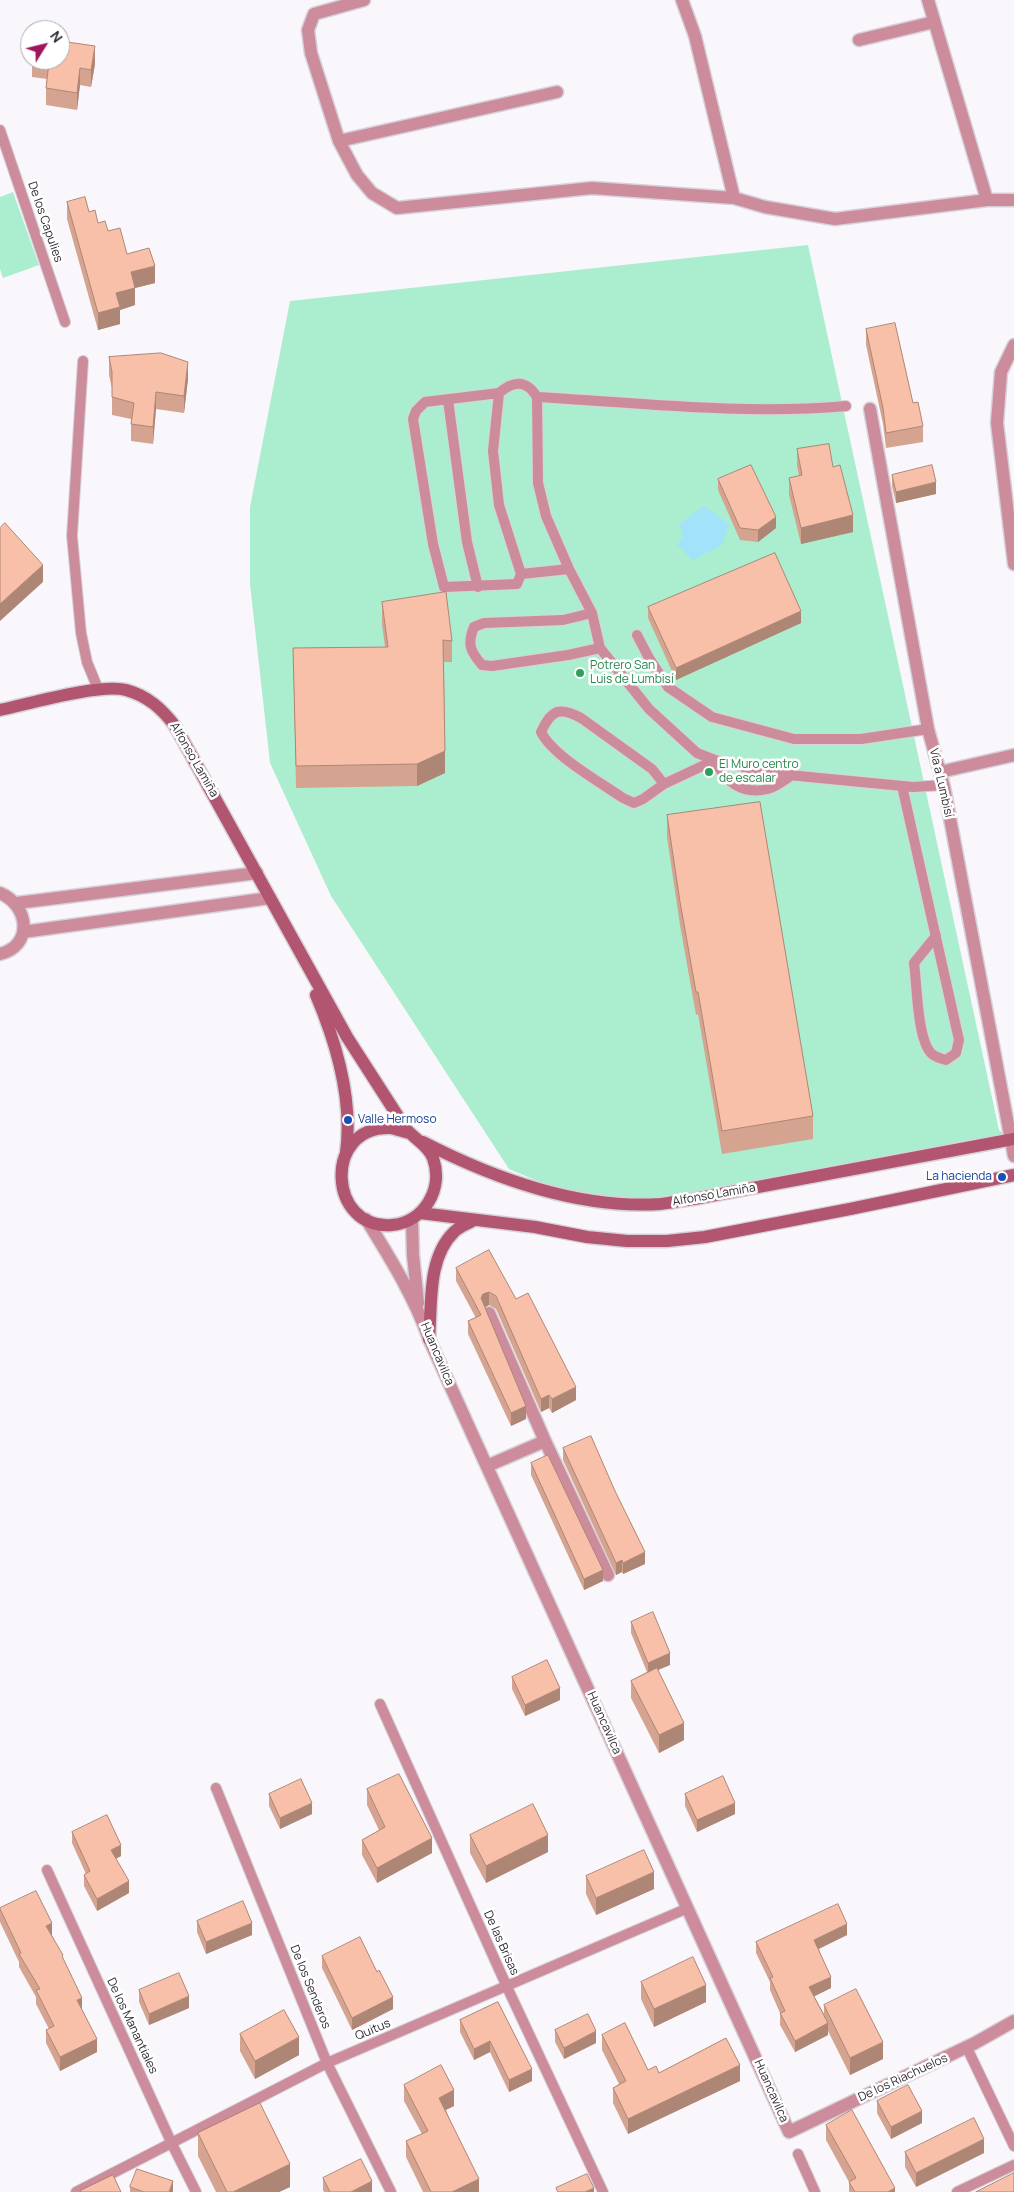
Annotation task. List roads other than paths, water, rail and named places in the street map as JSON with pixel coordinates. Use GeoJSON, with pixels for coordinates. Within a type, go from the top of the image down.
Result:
{"type":"FeatureCollection","features":[{"type":"Feature","properties":{"kind":"street"},"geometry":{"type":"LineString","coordinates":[[364,0],[314,14],[308,30],[311,53],[339,141],[362,181],[372,193],[397,208],[592,188],[734,198],[765,207],[835,219],[987,200],[1014,200]]}},
{"type":"Feature","properties":{"kind":"street"},"geometry":{"type":"LineString","coordinates":[[682,0],[695,36],[734,198]]}},
{"type":"Feature","properties":{"kind":"street"},"geometry":{"type":"LineString","coordinates":[[928,0],[987,200]]}},
{"type":"Feature","properties":{"kind":"street"},"geometry":{"type":"LineString","coordinates":[[859,40],[934,22]]}},
{"type":"Feature","properties":{"kind":"street"},"geometry":{"type":"LineString","coordinates":[[339,141],[557,92]]}},
{"type":"Feature","properties":{"kind":"street"},"geometry":{"type":"LineString","coordinates":[[1014,345],[1001,372],[997,423],[1014,564]]}},
{"type":"Feature","properties":{"kind":"street","name":"Vía a Lumbisí"},"geometry":{"type":"LineString","coordinates":[[870,409],[928,729],[944,786],[1014,1156]]}},
{"type":"Feature","properties":{"kind":"street","name":"Alfonso Lamiña"},"geometry":{"type":"LineString","coordinates":[[0,710],[98,689],[125,690],[149,700],[161,708],[175,726],[348,1037],[415,1137],[456,1158],[497,1175],[535,1187],[610,1202],[659,1204],[1012,1139]]}},
{"type":"Feature","properties":{"kind":"street"},"geometry":{"type":"LineString","coordinates":[[940,772],[1014,755]]}},
{"type":"Feature","properties":{"kind":"street"},"geometry":{"type":"LineString","coordinates":[[17,904],[257,873]]}},
{"type":"Feature","properties":{"kind":"street"},"geometry":{"type":"LineString","coordinates":[[0,893],[9,897],[17,904],[22,912],[24,922],[19,942],[12,949],[0,954]]}},
{"type":"Feature","properties":{"kind":"street"},"geometry":{"type":"LineString","coordinates":[[23,932],[270,898]]}},
{"type":"Feature","properties":{"kind":"street","name":"Alfonso Lamiña"},"geometry":{"type":"LineString","coordinates":[[291,935],[322,1010],[337,1057],[348,1120],[346,1154]]}},
{"type":"Feature","properties":{"kind":"street"},"geometry":{"type":"LineString","coordinates":[[416,1216],[433,1197],[437,1177],[432,1157],[415,1137],[392,1128],[374,1131],[358,1140],[346,1154],[341,1172],[342,1190],[351,1207],[366,1219],[377,1224],[389,1225],[416,1216],[535,1226],[587,1237],[627,1241],[667,1241],[705,1236],[831,1213],[1014,1175]]}},
{"type":"Feature","properties":{"kind":"street","name":"Huancavilca"},"geometry":{"type":"LineString","coordinates":[[416,1216],[414,1271],[420,1312]]}},
{"type":"Feature","properties":{"kind":"street","name":"Huancavilca"},"geometry":{"type":"LineString","coordinates":[[366,1219],[394,1264],[420,1312],[429,1339],[789,2132]]}},
{"type":"Feature","properties":{"kind":"street"},"geometry":{"type":"LineString","coordinates":[[429,1339],[434,1274],[444,1245],[454,1231],[474,1220]]}},
{"type":"Feature","properties":{"kind":"street"},"geometry":{"type":"LineString","coordinates":[[489,1313],[545,1440],[608,1575]]}},
{"type":"Feature","properties":{"kind":"street"},"geometry":{"type":"LineString","coordinates":[[487,1466],[545,1440]]}},
{"type":"Feature","properties":{"kind":"street","name":"De los Riachuelos"},"geometry":{"type":"LineString","coordinates":[[789,2132],[967,2048],[1014,2021]]}},
{"type":"Feature","properties":{"kind":"lane","name":"De los Capulies"},"geometry":{"type":"LineString","coordinates":[[0,130],[65,322]]}},
{"type":"Feature","properties":{"kind":"lane"},"geometry":{"type":"LineString","coordinates":[[83,361],[72,536],[81,633],[87,662],[98,689]]}},
{"type":"Feature","properties":{"kind":"lane"},"geometry":{"type":"LineString","coordinates":[[499,393],[493,451],[499,505],[521,574],[517,584],[444,587],[433,544],[413,419],[416,411],[425,402],[499,393],[508,385],[518,382],[533,390],[537,397],[538,483],[546,516],[569,569],[592,613],[600,648],[649,710],[697,752],[715,760],[768,773],[902,786],[944,786]]}},
{"type":"Feature","properties":{"kind":"lane"},"geometry":{"type":"LineString","coordinates":[[537,397],[693,407],[788,410],[846,406]]}},
{"type":"Feature","properties":{"kind":"lane"},"geometry":{"type":"LineString","coordinates":[[448,400],[467,542],[478,587]]}},
{"type":"Feature","properties":{"kind":"lane"},"geometry":{"type":"LineString","coordinates":[[521,574],[569,569]]}},
{"type":"Feature","properties":{"kind":"lane"},"geometry":{"type":"LineString","coordinates":[[592,613],[562,620],[484,623],[474,626],[469,639],[472,653],[482,665],[492,666],[568,655],[600,648]]}},
{"type":"Feature","properties":{"kind":"lane"},"geometry":{"type":"LineString","coordinates":[[638,636],[649,658],[668,687],[712,717],[794,738],[861,739],[928,729]]}},
{"type":"Feature","properties":{"kind":"lane"},"geometry":{"type":"LineString","coordinates":[[664,784],[652,769],[603,732],[575,715],[562,711],[552,713],[540,732],[545,742],[556,752],[623,798],[634,803],[664,784],[715,760]]}},
{"type":"Feature","properties":{"kind":"lane"},"geometry":{"type":"LineString","coordinates":[[715,760],[722,774],[730,782],[748,791],[769,788],[792,775]]}},
{"type":"Feature","properties":{"kind":"lane"},"geometry":{"type":"LineString","coordinates":[[902,786],[936,936],[959,1040],[956,1053],[946,1060],[932,1054],[926,1045],[914,963],[936,936]]}},
{"type":"Feature","properties":{"kind":"lane","name":"De las Brisas"},"geometry":{"type":"LineString","coordinates":[[380,1704],[507,1987],[603,2192]]}},
{"type":"Feature","properties":{"kind":"lane","name":"De los Senderos"},"geometry":{"type":"LineString","coordinates":[[216,1788],[327,2063],[391,2192]]}},
{"type":"Feature","properties":{"kind":"lane","name":"De los Manantiales"},"geometry":{"type":"LineString","coordinates":[[47,1870],[172,2144],[196,2192]]}},
{"type":"Feature","properties":{"kind":"lane","name":"Quitus"},"geometry":{"type":"LineString","coordinates":[[76,2192],[327,2063],[688,1908]]}},
{"type":"Feature","properties":{"kind":"lane"},"geometry":{"type":"LineString","coordinates":[[967,2048],[1014,2146]]}},
{"type":"Feature","properties":{"kind":"lane"},"geometry":{"type":"LineString","coordinates":[[798,2154],[815,2192]]}},
{"type":"Feature","properties":{"kind":"lane"},"geometry":{"type":"LineString","coordinates":[[957,2192],[1014,2165]]}},
{"type":"Feature","properties":{"kind":"water"},"geometry":{"type":"Polygon","coordinates":[[[704,506],[729,524],[722,545],[693,560],[677,545],[683,536],[679,524],[704,506]]]}},
{"type":"Feature","properties":{"kind":"place","name":"Potrero San Luis de Lumbisí"},"geometry":{"type":"Point","coordinates":[580,673]}},
{"type":"Feature","properties":{"kind":"place","name":"El Muro centro de escalar"},"geometry":{"type":"Point","coordinates":[709,772]}},
{"type":"Feature","properties":{"kind":"place","name":"Valle Hermoso"},"geometry":{"type":"Point","coordinates":[348,1120]}},
{"type":"Feature","properties":{"kind":"place","name":"La hacienda"},"geometry":{"type":"Point","coordinates":[1002,1177]}}]}
